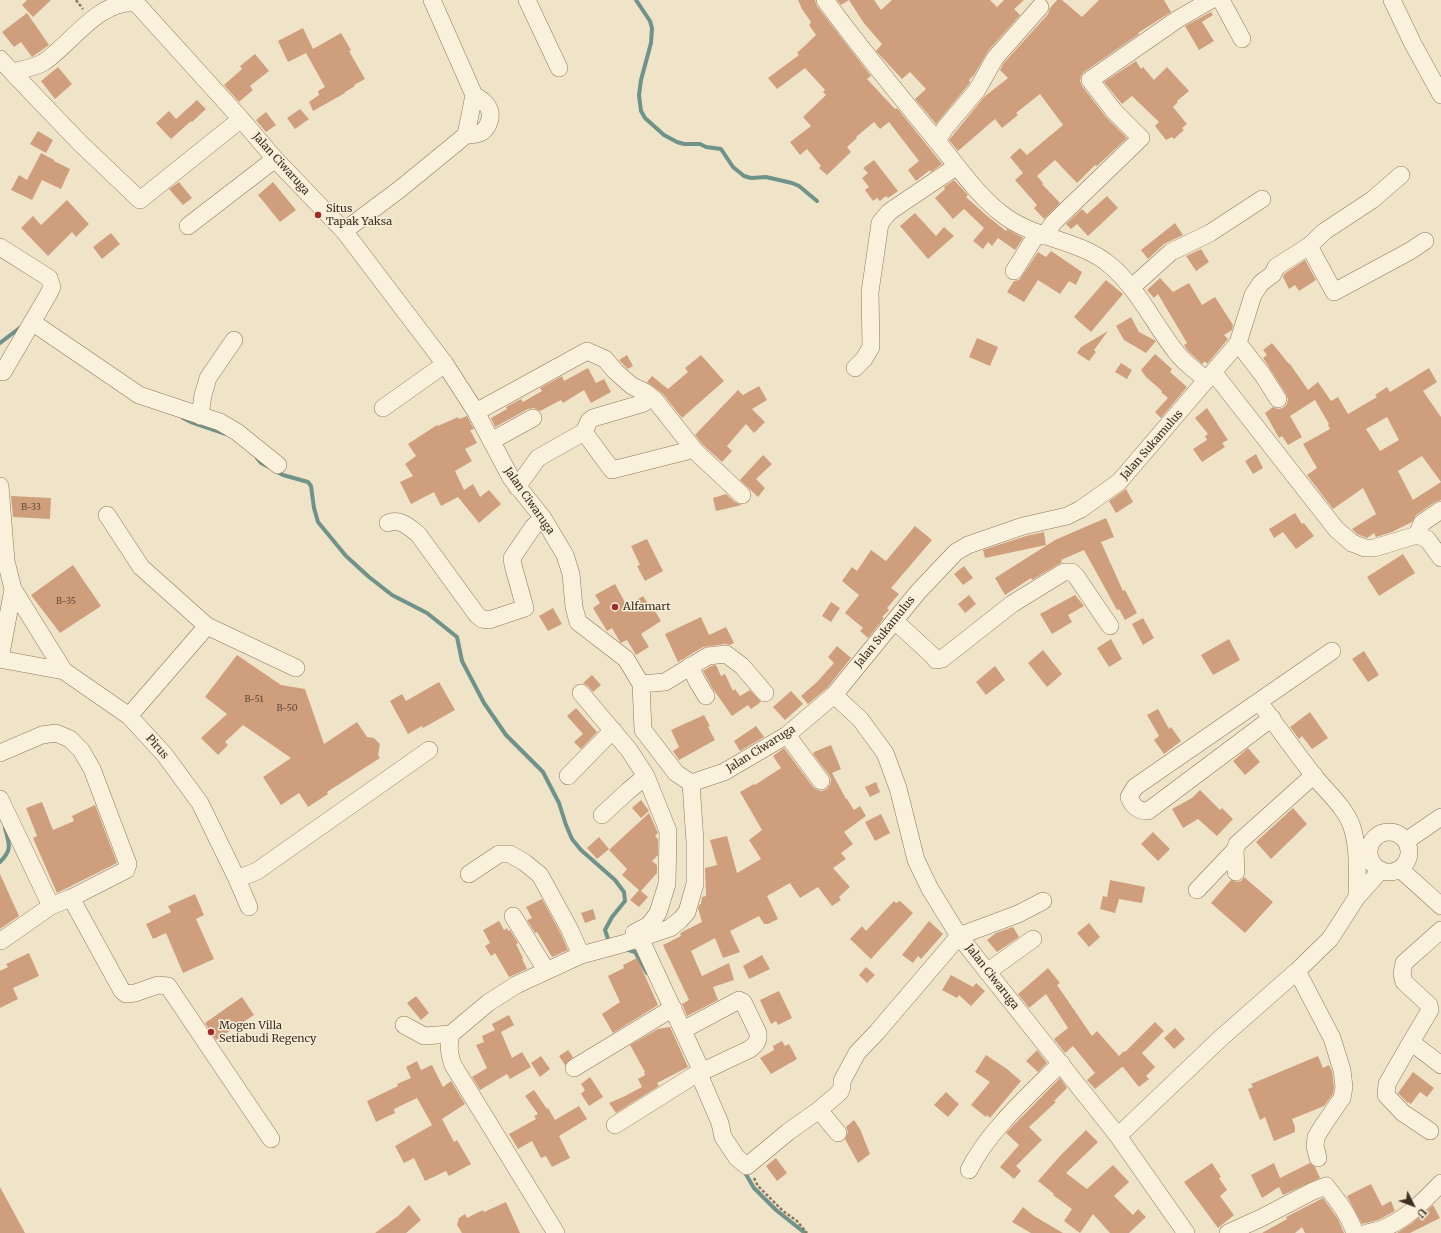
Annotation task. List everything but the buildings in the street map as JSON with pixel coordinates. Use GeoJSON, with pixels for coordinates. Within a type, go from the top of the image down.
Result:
{"type":"FeatureCollection","features":[{"type":"Feature","properties":{"kind":"street"},"geometry":{"type":"LineString","coordinates":[[344,231],[400,189],[466,135],[474,95],[432,0]]}},
{"type":"Feature","properties":{"kind":"street"},"geometry":{"type":"LineString","coordinates":[[527,0],[560,68]]}},
{"type":"Feature","properties":{"kind":"street"},"geometry":{"type":"LineString","coordinates":[[825,0],[847,30],[957,166],[990,203],[1002,215],[1040,235],[1088,251],[1110,265],[1132,287],[1177,354],[1211,377],[1336,529],[1352,543],[1365,548],[1374,548],[1417,535],[1427,539],[1441,558]]}},
{"type":"Feature","properties":{"kind":"street"},"geometry":{"type":"LineString","coordinates":[[1014,271],[1040,235],[1141,138],[1114,111],[1090,80],[1178,19],[1211,0]]}},
{"type":"Feature","properties":{"kind":"street"},"geometry":{"type":"LineString","coordinates":[[1221,0],[1242,39]]}},
{"type":"Feature","properties":{"kind":"street"},"geometry":{"type":"LineString","coordinates":[[1392,0],[1441,95]]}},
{"type":"Feature","properties":{"kind":"street","name":"Jalan Ciwaruga"},"geometry":{"type":"LineString","coordinates":[[12,72],[43,63],[91,19],[108,8],[128,2],[138,2],[275,159],[344,231],[445,364],[476,412],[511,478],[543,518],[565,555],[571,574],[574,607],[578,622],[626,659],[641,684],[643,730],[676,773],[691,783],[724,772],[787,735],[834,695],[860,719],[885,754],[898,788],[916,860],[930,889],[959,936],[1118,1136],[1186,1233]]}},
{"type":"Feature","properties":{"kind":"street"},"geometry":{"type":"LineString","coordinates":[[937,141],[977,90],[995,58],[1040,7]]}},
{"type":"Feature","properties":{"kind":"street"},"geometry":{"type":"LineString","coordinates":[[0,59],[80,143],[140,200],[241,119]]}},
{"type":"Feature","properties":{"kind":"street"},"geometry":{"type":"LineString","coordinates":[[188,226],[275,159]]}},
{"type":"Feature","properties":{"kind":"street"},"geometry":{"type":"LineString","coordinates":[[855,368],[864,359],[872,347],[870,292],[880,224],[889,212],[957,166]]}},
{"type":"Feature","properties":{"kind":"street"},"geometry":{"type":"LineString","coordinates":[[1278,399],[1262,374],[1238,343],[1252,295],[1261,283],[1273,274],[1276,267],[1309,246],[1325,231],[1372,200],[1401,175]]}},
{"type":"Feature","properties":{"kind":"street"},"geometry":{"type":"LineString","coordinates":[[1132,287],[1171,252],[1210,232],[1262,199]]}},
{"type":"Feature","properties":{"kind":"street"},"geometry":{"type":"LineString","coordinates":[[1309,246],[1334,292],[1410,251],[1425,241]]}},
{"type":"Feature","properties":{"kind":"street"},"geometry":{"type":"LineString","coordinates":[[0,247],[49,278],[52,287],[3,372],[0,371]]}},
{"type":"Feature","properties":{"kind":"street"},"geometry":{"type":"LineString","coordinates":[[32,322],[139,395],[220,422],[237,432],[278,465]]}},
{"type":"Feature","properties":{"kind":"street"},"geometry":{"type":"LineString","coordinates":[[200,416],[203,394],[208,378],[234,340]]}},
{"type":"Feature","properties":{"kind":"street","name":"Jalan Sukamulus"},"geometry":{"type":"LineString","coordinates":[[834,695],[918,592],[956,552],[968,545],[1023,526],[1067,516],[1081,509],[1119,482],[1211,377],[1238,343]]}},
{"type":"Feature","properties":{"kind":"street"},"geometry":{"type":"LineString","coordinates":[[476,412],[587,351],[605,359],[615,371],[632,386],[645,392],[655,400],[696,452],[742,495]]}},
{"type":"Feature","properties":{"kind":"street"},"geometry":{"type":"LineString","coordinates":[[383,408],[445,364]]}},
{"type":"Feature","properties":{"kind":"street"},"geometry":{"type":"LineString","coordinates":[[517,486],[538,458],[584,432],[585,427],[593,418],[644,403]]}},
{"type":"Feature","properties":{"kind":"street"},"geometry":{"type":"LineString","coordinates":[[491,441],[533,418]]}},
{"type":"Feature","properties":{"kind":"street"},"geometry":{"type":"LineString","coordinates":[[584,432],[612,470],[687,451]]}},
{"type":"Feature","properties":{"kind":"street"},"geometry":{"type":"LineString","coordinates":[[0,486],[3,560],[13,589],[64,671]]}},
{"type":"Feature","properties":{"kind":"street"},"geometry":{"type":"LineString","coordinates":[[1417,535],[1422,523],[1441,510]]}},
{"type":"Feature","properties":{"kind":"street"},"geometry":{"type":"LineString","coordinates":[[107,515],[142,567],[207,626],[296,668]]}},
{"type":"Feature","properties":{"kind":"street"},"geometry":{"type":"LineString","coordinates":[[388,523],[391,521],[405,524],[418,534],[477,615],[482,619],[489,620],[525,608],[512,558],[533,527],[543,518]]}},
{"type":"Feature","properties":{"kind":"street"},"geometry":{"type":"LineString","coordinates":[[895,621],[936,660],[942,659],[1012,604],[1068,571],[1076,576],[1110,626]]}},
{"type":"Feature","properties":{"kind":"street"},"geometry":{"type":"LineString","coordinates":[[0,659],[13,589]]}},
{"type":"Feature","properties":{"kind":"street"},"geometry":{"type":"LineString","coordinates":[[129,716],[207,626]]}},
{"type":"Feature","properties":{"kind":"street"},"geometry":{"type":"LineString","coordinates":[[1272,718],[1148,811],[1141,811],[1134,807],[1129,797],[1135,787],[1332,651]]}},
{"type":"Feature","properties":{"kind":"street"},"geometry":{"type":"LineString","coordinates":[[641,684],[665,682],[708,656],[726,654],[742,666],[765,692]]}},
{"type":"Feature","properties":{"kind":"street","name":"Pirus"},"geometry":{"type":"LineString","coordinates":[[0,659],[64,671],[129,716],[164,754],[200,803],[249,906]]}},
{"type":"Feature","properties":{"kind":"street"},"geometry":{"type":"LineString","coordinates":[[690,666],[697,682],[706,696]]}},
{"type":"Feature","properties":{"kind":"street"},"geometry":{"type":"LineString","coordinates":[[581,693],[629,750],[646,776],[668,831],[667,884],[658,913],[650,925],[636,931],[622,944]]}},
{"type":"Feature","properties":{"kind":"street"},"geometry":{"type":"LineString","coordinates":[[1259,701],[1314,775],[1339,804],[1347,816],[1352,827],[1355,844],[1357,897]]}},
{"type":"Feature","properties":{"kind":"street"},"geometry":{"type":"LineString","coordinates":[[568,776],[613,730]]}},
{"type":"Feature","properties":{"kind":"street"},"geometry":{"type":"LineString","coordinates":[[0,753],[42,735],[56,733],[70,739],[81,750],[92,769],[128,864],[126,870],[71,898],[51,906],[1,941]]}},
{"type":"Feature","properties":{"kind":"street"},"geometry":{"type":"LineString","coordinates":[[787,735],[821,781]]}},
{"type":"Feature","properties":{"kind":"street"},"geometry":{"type":"LineString","coordinates":[[237,879],[258,871],[429,750]]}},
{"type":"Feature","properties":{"kind":"street"},"geometry":{"type":"LineString","coordinates":[[1236,872],[1235,850],[1237,844],[1314,775]]}},
{"type":"Feature","properties":{"kind":"street"},"geometry":{"type":"LineString","coordinates":[[602,815],[646,776]]}},
{"type":"Feature","properties":{"kind":"street"},"geometry":{"type":"LineString","coordinates":[[550,1231],[453,1065],[448,1045],[451,1034],[488,1003],[510,988],[581,955],[622,944],[670,928],[687,912],[695,884],[696,859],[691,783]]}},
{"type":"Feature","properties":{"kind":"street"},"geometry":{"type":"LineString","coordinates":[[0,799],[51,906]]}},
{"type":"Feature","properties":{"kind":"street"},"geometry":{"type":"LineString","coordinates":[[1406,841],[1441,817]]}},
{"type":"Feature","properties":{"kind":"street"},"geometry":{"type":"LineString","coordinates":[[1382,833],[1395,833],[1406,841],[1409,853],[1405,864],[1400,869],[1394,871],[1381,870],[1372,862],[1370,855],[1372,842],[1382,833]]}},
{"type":"Feature","properties":{"kind":"street"},"geometry":{"type":"LineString","coordinates":[[1197,890],[1235,850]]}},
{"type":"Feature","properties":{"kind":"street"},"geometry":{"type":"LineString","coordinates":[[469,874],[499,854],[510,854],[524,862],[540,875],[570,930],[581,955]]}},
{"type":"Feature","properties":{"kind":"street"},"geometry":{"type":"LineString","coordinates":[[1400,869],[1441,906]]}},
{"type":"Feature","properties":{"kind":"street"},"geometry":{"type":"LineString","coordinates":[[1118,1136],[1222,1037],[1297,971],[1330,939],[1357,897],[1381,870]]}},
{"type":"Feature","properties":{"kind":"street"},"geometry":{"type":"LineString","coordinates":[[71,898],[122,991],[126,994],[135,993],[158,984],[168,986],[271,1138]]}},
{"type":"Feature","properties":{"kind":"street"},"geometry":{"type":"LineString","coordinates":[[640,938],[683,1030],[720,1123],[723,1138],[737,1158],[747,1166],[788,1132],[819,1110],[841,1090],[842,1080],[857,1052],[877,1032],[959,936],[1018,914],[1043,901]]}},
{"type":"Feature","properties":{"kind":"street"},"geometry":{"type":"LineString","coordinates":[[513,916],[546,970]]}},
{"type":"Feature","properties":{"kind":"street"},"geometry":{"type":"LineString","coordinates":[[1430,1131],[1403,1113],[1386,1095],[1387,1084],[1430,1010],[1429,1005],[1404,982],[1402,974],[1404,963],[1441,930]]}},
{"type":"Feature","properties":{"kind":"street"},"geometry":{"type":"LineString","coordinates":[[987,972],[1033,939]]}},
{"type":"Feature","properties":{"kind":"street"},"geometry":{"type":"LineString","coordinates":[[1297,971],[1332,1038],[1342,1070],[1344,1087],[1342,1098],[1316,1137],[1315,1146],[1318,1158]]}},
{"type":"Feature","properties":{"kind":"street"},"geometry":{"type":"LineString","coordinates":[[614,1125],[700,1073],[750,1049],[757,1042],[759,1037],[743,1002],[739,1000],[683,1030]]}},
{"type":"Feature","properties":{"kind":"street"},"geometry":{"type":"LineString","coordinates":[[574,1068],[673,1008]]}},
{"type":"Feature","properties":{"kind":"street"},"geometry":{"type":"LineString","coordinates":[[404,1025],[424,1036],[451,1034]]}},
{"type":"Feature","properties":{"kind":"street"},"geometry":{"type":"LineString","coordinates":[[1411,1042],[1441,1065]]}},
{"type":"Feature","properties":{"kind":"street"},"geometry":{"type":"LineString","coordinates":[[969,1170],[974,1160],[1004,1120],[1060,1063]]}},
{"type":"Feature","properties":{"kind":"street"},"geometry":{"type":"LineString","coordinates":[[819,1110],[838,1133]]}},
{"type":"Feature","properties":{"kind":"street"},"geometry":{"type":"LineString","coordinates":[[1367,1233],[1380,1230],[1408,1215],[1441,1184]]}},
{"type":"Feature","properties":{"kind":"street"},"geometry":{"type":"LineString","coordinates":[[1228,1233],[1326,1186],[1343,1207],[1355,1233]]}},
{"type":"Feature","properties":{"kind":"path"},"geometry":{"type":"LineString","coordinates":[[747,1166],[758,1186],[783,1211],[797,1221],[807,1233]]}},
{"type":"Feature","properties":{"kind":"waterway"},"geometry":{"type":"LineString","coordinates":[[636,0],[650,21],[652,28],[651,43],[641,80],[639,95],[641,111],[645,118],[664,135],[677,142],[684,144],[700,144],[706,147],[721,149],[733,167],[744,176],[751,178],[766,177],[792,183],[799,186],[817,201]]}},
{"type":"Feature","properties":{"kind":"waterway"},"geometry":{"type":"LineString","coordinates":[[0,343],[21,327]]}},
{"type":"Feature","properties":{"kind":"waterway"},"geometry":{"type":"LineString","coordinates":[[183,418],[226,434]]}},
{"type":"Feature","properties":{"kind":"waterway"},"geometry":{"type":"LineString","coordinates":[[257,458],[261,463],[269,467]]}},
{"type":"Feature","properties":{"kind":"waterway"},"geometry":{"type":"LineString","coordinates":[[275,471],[283,475],[308,482],[311,486],[314,508],[318,522],[346,556],[369,577],[392,595],[427,613],[457,637],[462,661],[484,703],[506,735],[543,772],[559,803],[572,839],[581,850],[615,880],[624,892],[625,901],[612,917],[605,930],[608,939],[612,942]]}},
{"type":"Feature","properties":{"kind":"waterway"},"geometry":{"type":"LineString","coordinates":[[0,862],[7,853],[9,846],[5,828]]}},
{"type":"Feature","properties":{"kind":"waterway"},"geometry":{"type":"LineString","coordinates":[[625,949],[635,952],[647,973]]}},
{"type":"Feature","properties":{"kind":"waterway"},"geometry":{"type":"LineString","coordinates":[[744,1171],[754,1188],[776,1210],[805,1233]]}},
{"type":"Feature","properties":{"kind":"place","name":"Situs Tapak Yaksa"},"geometry":{"type":"Point","coordinates":[318,215]}},
{"type":"Feature","properties":{"kind":"place","name":"Alfamart"},"geometry":{"type":"Point","coordinates":[615,607]}},
{"type":"Feature","properties":{"kind":"place","name":"Mogen Villa Setiabudi Regency"},"geometry":{"type":"Point","coordinates":[211,1032]}}]}
